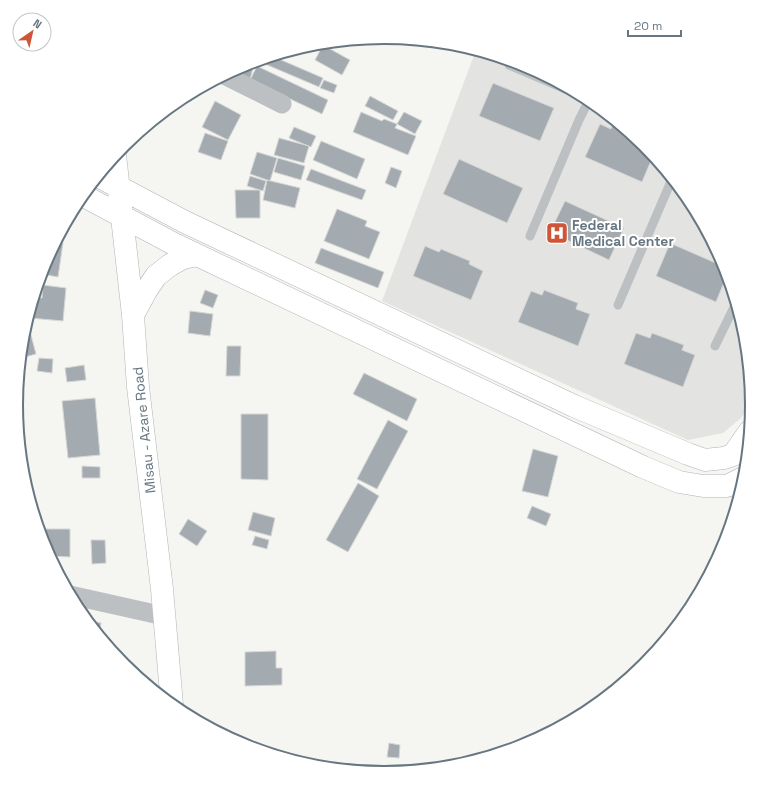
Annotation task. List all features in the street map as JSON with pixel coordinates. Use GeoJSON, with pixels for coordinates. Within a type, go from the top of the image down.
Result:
{"type":"FeatureCollection","features":[{"type":"Feature","properties":{"kind":"main road","name":"Misau - Azare Road"},"geometry":{"type":"LineString","coordinates":[[116,164],[133,315],[138,387],[164,616],[171,696]]}},
{"type":"Feature","properties":{"kind":"main road"},"geometry":{"type":"LineString","coordinates":[[103,179],[192,225],[574,406],[688,454],[705,460],[724,458],[733,454],[743,440]]}},
{"type":"Feature","properties":{"kind":"main road"},"geometry":{"type":"LineString","coordinates":[[88,198],[174,244],[679,482],[703,486],[736,482],[733,454]]}},
{"type":"Feature","properties":{"kind":"main road"},"geometry":{"type":"LineString","coordinates":[[133,315],[156,276],[170,265],[183,258],[197,255]]}},
{"type":"Feature","properties":{"kind":"street"},"geometry":{"type":"LineString","coordinates":[[230,78],[282,104]]}},
{"type":"Feature","properties":{"kind":"street"},"geometry":{"type":"LineString","coordinates":[[78,597],[164,616]]}},
{"type":"Feature","properties":{"kind":"lane"},"geometry":{"type":"LineString","coordinates":[[530,236],[586,106]]}},
{"type":"Feature","properties":{"kind":"lane"},"geometry":{"type":"LineString","coordinates":[[618,305],[670,185]]}},
{"type":"Feature","properties":{"kind":"lane"},"geometry":{"type":"LineString","coordinates":[[715,346],[732,310]]}},
{"type":"Feature","properties":{"kind":"shaded area","name":"Federal Medical Center"},"geometry":{"type":"Polygon","coordinates":[[[474,55],[500,63],[544,81],[585,105],[604,119],[639,150],[655,167],[684,204],[708,245],[718,267],[733,312],[742,358],[745,413],[723,433],[688,440],[382,301],[474,55]]]}},
{"type":"Feature","properties":{"kind":"building"},"geometry":{"type":"Polygon","coordinates":[[[329,48],[350,60],[342,75],[315,60],[320,50],[329,48]]]}},
{"type":"Feature","properties":{"kind":"building"},"geometry":{"type":"Polygon","coordinates":[[[280,59],[323,78],[319,87],[265,64],[280,59]]]}},
{"type":"Feature","properties":{"kind":"building"},"geometry":{"type":"Polygon","coordinates":[[[258,67],[328,100],[322,114],[250,80],[258,67]]]}},
{"type":"Feature","properties":{"kind":"building"},"geometry":{"type":"Polygon","coordinates":[[[253,69],[250,80],[235,76],[253,69]]]}},
{"type":"Feature","properties":{"kind":"building"},"geometry":{"type":"Polygon","coordinates":[[[324,80],[337,85],[334,93],[320,88],[324,80]]]}},
{"type":"Feature","properties":{"kind":"building"},"geometry":{"type":"Polygon","coordinates":[[[493,83],[554,108],[540,141],[479,116],[493,83]]]}},
{"type":"Feature","properties":{"kind":"building"},"geometry":{"type":"Polygon","coordinates":[[[370,96],[398,111],[393,120],[365,106],[370,96]]]}},
{"type":"Feature","properties":{"kind":"building"},"geometry":{"type":"Polygon","coordinates":[[[215,101],[241,115],[228,140],[202,127],[215,101]]]}},
{"type":"Feature","properties":{"kind":"building"},"geometry":{"type":"Polygon","coordinates":[[[361,112],[382,121],[384,119],[397,124],[395,128],[416,136],[408,155],[353,132],[361,112]]]}},
{"type":"Feature","properties":{"kind":"building"},"geometry":{"type":"Polygon","coordinates":[[[404,112],[422,121],[415,134],[397,124],[404,112]]]}},
{"type":"Feature","properties":{"kind":"building"},"geometry":{"type":"Polygon","coordinates":[[[600,124],[611,129],[612,126],[650,162],[642,182],[585,157],[600,124]]]}},
{"type":"Feature","properties":{"kind":"building"},"geometry":{"type":"Polygon","coordinates":[[[294,127],[316,136],[311,147],[289,138],[294,127]]]}},
{"type":"Feature","properties":{"kind":"building"},"geometry":{"type":"Polygon","coordinates":[[[205,133],[228,141],[221,160],[198,152],[205,133]]]}},
{"type":"Feature","properties":{"kind":"building"},"geometry":{"type":"Polygon","coordinates":[[[279,138],[309,146],[304,163],[274,155],[279,138]]]}},
{"type":"Feature","properties":{"kind":"building"},"geometry":{"type":"Polygon","coordinates":[[[321,141],[365,159],[357,179],[313,160],[321,141]]]}},
{"type":"Feature","properties":{"kind":"building"},"geometry":{"type":"Polygon","coordinates":[[[257,152],[277,158],[270,181],[250,174],[257,152]]]}},
{"type":"Feature","properties":{"kind":"building"},"geometry":{"type":"Polygon","coordinates":[[[278,158],[305,166],[301,180],[274,172],[278,158]]]}},
{"type":"Feature","properties":{"kind":"building"},"geometry":{"type":"Polygon","coordinates":[[[459,159],[523,188],[507,223],[443,194],[459,159]]]}},
{"type":"Feature","properties":{"kind":"building"},"geometry":{"type":"Polygon","coordinates":[[[391,167],[402,171],[396,188],[385,183],[391,167]]]}},
{"type":"Feature","properties":{"kind":"building"},"geometry":{"type":"Polygon","coordinates":[[[311,169],[366,190],[362,200],[306,180],[311,169]]]}},
{"type":"Feature","properties":{"kind":"building"},"geometry":{"type":"Polygon","coordinates":[[[250,176],[266,181],[263,191],[247,186],[250,176]]]}},
{"type":"Feature","properties":{"kind":"building"},"geometry":{"type":"Polygon","coordinates":[[[267,180],[300,188],[295,208],[263,200],[267,180]]]}},
{"type":"Feature","properties":{"kind":"building"},"geometry":{"type":"Polygon","coordinates":[[[235,190],[260,190],[260,218],[236,218],[235,190]]]}},
{"type":"Feature","properties":{"kind":"building"},"geometry":{"type":"Polygon","coordinates":[[[565,201],[624,228],[609,260],[550,232],[565,201]]]}},
{"type":"Feature","properties":{"kind":"building"},"geometry":{"type":"Polygon","coordinates":[[[337,209],[367,221],[365,226],[380,232],[369,259],[324,241],[337,209]]]}},
{"type":"Feature","properties":{"kind":"building"},"geometry":{"type":"Polygon","coordinates":[[[61,243],[63,243],[58,277],[47,275],[61,243]]]}},
{"type":"Feature","properties":{"kind":"building"},"geometry":{"type":"Polygon","coordinates":[[[670,243],[716,263],[724,283],[716,302],[656,276],[670,243]]]}},
{"type":"Feature","properties":{"kind":"building"},"geometry":{"type":"Polygon","coordinates":[[[425,246],[439,252],[441,249],[470,261],[469,264],[483,271],[471,300],[413,276],[425,246]]]}},
{"type":"Feature","properties":{"kind":"building"},"geometry":{"type":"Polygon","coordinates":[[[321,248],[384,272],[378,288],[315,263],[321,248]]]}},
{"type":"Feature","properties":{"kind":"building"},"geometry":{"type":"Polygon","coordinates":[[[43,285],[66,288],[63,321],[34,318],[39,298],[42,298],[43,285]]]}},
{"type":"Feature","properties":{"kind":"building"},"geometry":{"type":"Polygon","coordinates":[[[205,290],[218,295],[213,308],[200,303],[205,290]]]}},
{"type":"Feature","properties":{"kind":"building"},"geometry":{"type":"Polygon","coordinates":[[[544,290],[578,303],[576,309],[590,314],[578,346],[518,322],[531,291],[542,295],[544,290]]]}},
{"type":"Feature","properties":{"kind":"building"},"geometry":{"type":"Polygon","coordinates":[[[190,311],[213,314],[210,336],[188,333],[190,311]]]}},
{"type":"Feature","properties":{"kind":"building"},"geometry":{"type":"Polygon","coordinates":[[[30,333],[36,354],[26,357],[30,333]]]}},
{"type":"Feature","properties":{"kind":"building"},"geometry":{"type":"Polygon","coordinates":[[[636,333],[650,338],[652,333],[684,345],[682,350],[695,355],[683,387],[624,364],[636,333]]]}},
{"type":"Feature","properties":{"kind":"building"},"geometry":{"type":"Polygon","coordinates":[[[227,346],[241,346],[240,376],[226,376],[227,346]]]}},
{"type":"Feature","properties":{"kind":"building"},"geometry":{"type":"Polygon","coordinates":[[[39,358],[53,359],[52,373],[37,371],[39,358]]]}},
{"type":"Feature","properties":{"kind":"building"},"geometry":{"type":"Polygon","coordinates":[[[84,365],[86,380],[67,382],[65,368],[84,365]]]}},
{"type":"Feature","properties":{"kind":"building"},"geometry":{"type":"Polygon","coordinates":[[[364,373],[417,399],[407,421],[353,394],[364,373]]]}},
{"type":"Feature","properties":{"kind":"building"},"geometry":{"type":"Polygon","coordinates":[[[95,398],[100,455],[68,458],[62,401],[95,398]]]}},
{"type":"Feature","properties":{"kind":"building"},"geometry":{"type":"Polygon","coordinates":[[[241,414],[268,414],[268,480],[241,479],[241,414]]]}},
{"type":"Feature","properties":{"kind":"building"},"geometry":{"type":"Polygon","coordinates":[[[388,420],[408,431],[377,489],[357,479],[388,420]]]}},
{"type":"Feature","properties":{"kind":"building"},"geometry":{"type":"Polygon","coordinates":[[[533,449],[558,456],[548,497],[522,491],[533,449]]]}},
{"type":"Feature","properties":{"kind":"building"},"geometry":{"type":"Polygon","coordinates":[[[82,466],[100,467],[100,478],[82,478],[82,466]]]}},
{"type":"Feature","properties":{"kind":"building"},"geometry":{"type":"Polygon","coordinates":[[[358,483],[379,496],[348,552],[326,540],[358,483]]]}},
{"type":"Feature","properties":{"kind":"building"},"geometry":{"type":"Polygon","coordinates":[[[532,506],[551,514],[546,526],[527,518],[532,506]]]}},
{"type":"Feature","properties":{"kind":"building"},"geometry":{"type":"Polygon","coordinates":[[[253,512],[275,518],[271,536],[248,530],[253,512]]]}},
{"type":"Feature","properties":{"kind":"building"},"geometry":{"type":"Polygon","coordinates":[[[188,519],[207,531],[197,546],[179,534],[188,519]]]}},
{"type":"Feature","properties":{"kind":"building"},"geometry":{"type":"Polygon","coordinates":[[[45,529],[70,529],[70,557],[56,556],[45,529]]]}},
{"type":"Feature","properties":{"kind":"building"},"geometry":{"type":"Polygon","coordinates":[[[255,536],[269,540],[267,549],[252,545],[255,536]]]}},
{"type":"Feature","properties":{"kind":"building"},"geometry":{"type":"Polygon","coordinates":[[[91,540],[105,540],[106,563],[92,564],[91,540]]]}},
{"type":"Feature","properties":{"kind":"building"},"geometry":{"type":"Polygon","coordinates":[[[96,622],[101,623],[100,628],[96,622]]]}},
{"type":"Feature","properties":{"kind":"building"},"geometry":{"type":"Polygon","coordinates":[[[276,651],[276,668],[282,668],[282,685],[245,686],[245,652],[276,651]]]}},
{"type":"Feature","properties":{"kind":"building"},"geometry":{"type":"Polygon","coordinates":[[[389,743],[400,745],[399,758],[387,757],[389,743]]]}},
{"type":"Feature","properties":{"kind":"place","name":"Federal Medical Center"},"geometry":{"type":"Point","coordinates":[557,233]}}]}
